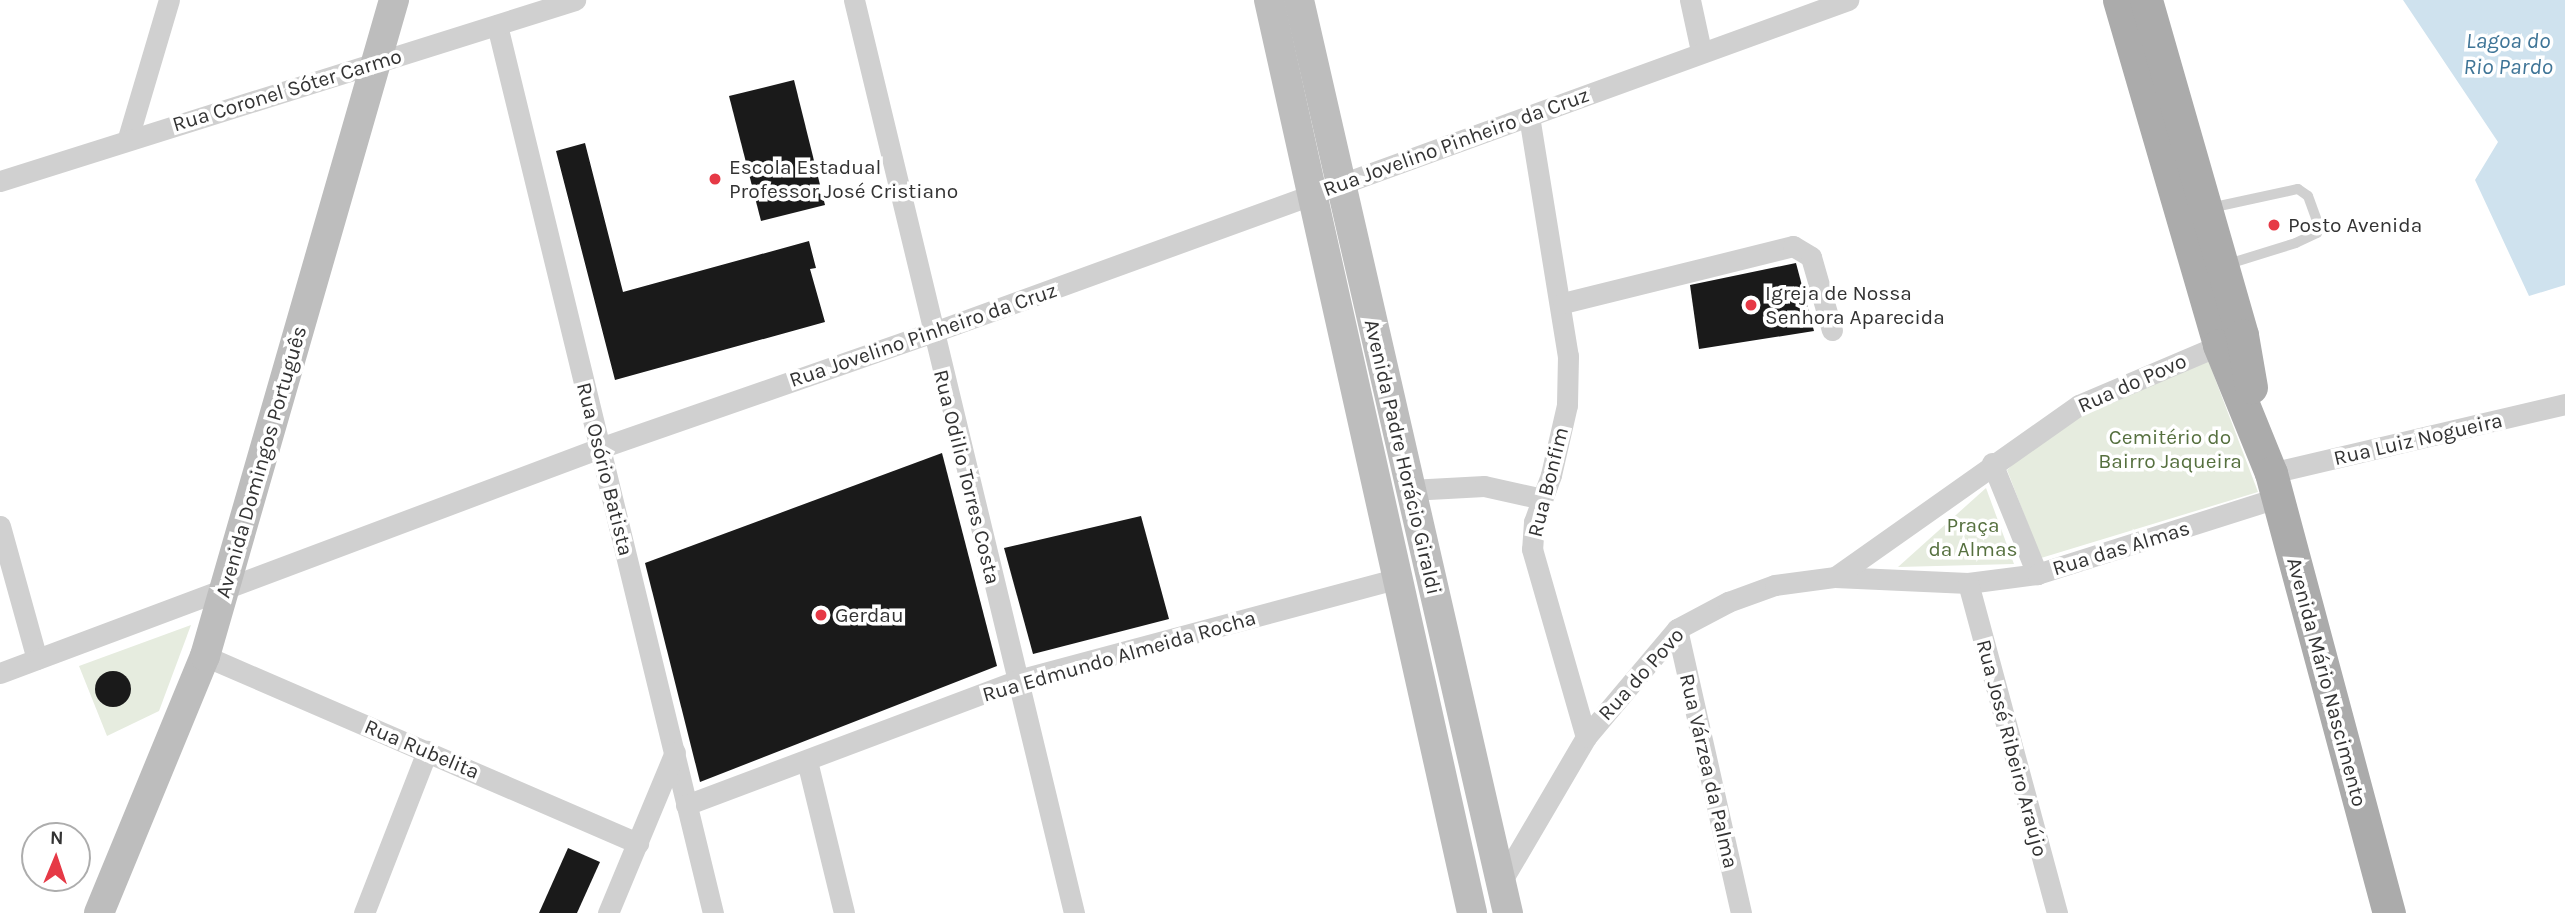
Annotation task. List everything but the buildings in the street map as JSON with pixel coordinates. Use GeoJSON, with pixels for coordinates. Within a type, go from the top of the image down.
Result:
{"type":"FeatureCollection","features":[{"type":"Feature","properties":{"kind":"main road","name":"Avenida Mário Nascimento"},"geometry":{"type":"LineString","coordinates":[[2119,0],[2230,340],[2270,474],[2389,913]]}},
{"type":"Feature","properties":{"kind":"main road","name":"Avenida Mário Nascimento"},"geometry":{"type":"LineString","coordinates":[[2146,0],[2222,265],[2230,340]]}},
{"type":"Feature","properties":{"kind":"street"},"geometry":{"type":"LineString","coordinates":[[128,138],[169,0]]}},
{"type":"Feature","properties":{"kind":"street","name":"Avenida Domingos Português"},"geometry":{"type":"LineString","coordinates":[[99,913],[205,656],[394,0]]}},
{"type":"Feature","properties":{"kind":"street","name":"Rua Coronel Sóter Carmo"},"geometry":{"type":"LineString","coordinates":[[0,180],[575,0]]}},
{"type":"Feature","properties":{"kind":"street","name":"Rua Odilio Torres Costa"},"geometry":{"type":"LineString","coordinates":[[854,0],[931,333],[1074,913]]}},
{"type":"Feature","properties":{"kind":"street","name":"Avenida Padre Horácio Giraldi"},"geometry":{"type":"LineString","coordinates":[[1269,0],[1472,913]]}},
{"type":"Feature","properties":{"kind":"street","name":"Avenida Padre Horácio Giraldi"},"geometry":{"type":"LineString","coordinates":[[1299,0],[1508,913]]}},
{"type":"Feature","properties":{"kind":"street"},"geometry":{"type":"LineString","coordinates":[[1690,0],[1701,51]]}},
{"type":"Feature","properties":{"kind":"street","name":"Rua Jovelino Pinheiro da Cruz"},"geometry":{"type":"LineString","coordinates":[[0,673],[226,585],[600,448],[931,333],[1701,51],[1848,0]]}},
{"type":"Feature","properties":{"kind":"street","name":"Rua Osório Batista"},"geometry":{"type":"LineString","coordinates":[[497,25],[713,913]]}},
{"type":"Feature","properties":{"kind":"street","name":"Rua Bonfim"},"geometry":{"type":"LineString","coordinates":[[1529,116],[1563,303],[1567,405],[1532,549],[1587,737]]}},
{"type":"Feature","properties":{"kind":"street"},"geometry":{"type":"LineString","coordinates":[[1563,303],[1793,246],[1811,257],[1832,330]]}},
{"type":"Feature","properties":{"kind":"street","name":"Rua do Povo"},"geometry":{"type":"LineString","coordinates":[[1501,882],[1587,737],[1676,629],[1728,602],[1775,585],[1835,578],[1875,552],[1992,463],[2079,405],[2230,340]]}},
{"type":"Feature","properties":{"kind":"street","name":"Rua Luiz Nogueira"},"geometry":{"type":"LineString","coordinates":[[2270,474],[2565,404]]}},
{"type":"Feature","properties":{"kind":"street"},"geometry":{"type":"LineString","coordinates":[[1992,463],[2037,574]]}},
{"type":"Feature","properties":{"kind":"street","name":"Rua das Almas"},"geometry":{"type":"LineString","coordinates":[[1835,578],[1968,583],[2037,574],[2270,474]]}},
{"type":"Feature","properties":{"kind":"street"},"geometry":{"type":"LineString","coordinates":[[1410,490],[1484,486],[1542,499]]}},
{"type":"Feature","properties":{"kind":"street"},"geometry":{"type":"LineString","coordinates":[[0,526],[37,659]]}},
{"type":"Feature","properties":{"kind":"street","name":"Rua Edmundo Almeida Rocha"},"geometry":{"type":"LineString","coordinates":[[686,805],[1018,680],[1398,578]]}},
{"type":"Feature","properties":{"kind":"street","name":"Rua José Ribeiro Araújo"},"geometry":{"type":"LineString","coordinates":[[1968,583],[2057,913]]}},
{"type":"Feature","properties":{"kind":"street","name":"Rua Várzea da Palma"},"geometry":{"type":"LineString","coordinates":[[1676,629],[1741,913]]}},
{"type":"Feature","properties":{"kind":"street","name":"Rua Rubelita"},"geometry":{"type":"LineString","coordinates":[[205,656],[638,843]]}},
{"type":"Feature","properties":{"kind":"street"},"geometry":{"type":"LineString","coordinates":[[363,913],[427,751]]}},
{"type":"Feature","properties":{"kind":"street"},"geometry":{"type":"LineString","coordinates":[[608,913],[675,752]]}},
{"type":"Feature","properties":{"kind":"street"},"geometry":{"type":"LineString","coordinates":[[807,761],[844,913]]}},
{"type":"Feature","properties":{"kind":"lane"},"geometry":{"type":"LineString","coordinates":[[2206,209],[2298,189],[2308,196],[2316,215],[2318,233],[2222,265]]}},
{"type":"Feature","properties":{"kind":"green space","name":"Cemitério do Bairro Jaqueira"},"geometry":{"type":"Polygon","coordinates":[[[2208,360],[2258,492],[2041,558],[2007,470],[2048,431],[2208,360]]]}},
{"type":"Feature","properties":{"kind":"green space","name":"Praça da Almas"},"geometry":{"type":"Polygon","coordinates":[[[1986,488],[2014,564],[1898,567],[1986,488]]]}},
{"type":"Feature","properties":{"kind":"green space"},"geometry":{"type":"Polygon","coordinates":[[[191,625],[159,711],[107,736],[79,666],[191,625]]]}},
{"type":"Feature","properties":{"kind":"water","name":"Lagoa do Rio Pardo"},"geometry":{"type":"Polygon","coordinates":[[[2403,0],[2565,0],[2565,285],[2529,296],[2475,180],[2498,142],[2403,0]]]}},
{"type":"Feature","properties":{"kind":"place","name":"Escola Estadual Professor José Cristiano"},"geometry":{"type":"Point","coordinates":[715,179]}},
{"type":"Feature","properties":{"kind":"place","name":"Posto Avenida"},"geometry":{"type":"Point","coordinates":[2274,225]}},
{"type":"Feature","properties":{"kind":"place","name":"Igreja de Nossa Senhora Aparecida"},"geometry":{"type":"Point","coordinates":[1751,305]}},
{"type":"Feature","properties":{"kind":"place","name":"Gerdau"},"geometry":{"type":"Point","coordinates":[821,615]}}]}
